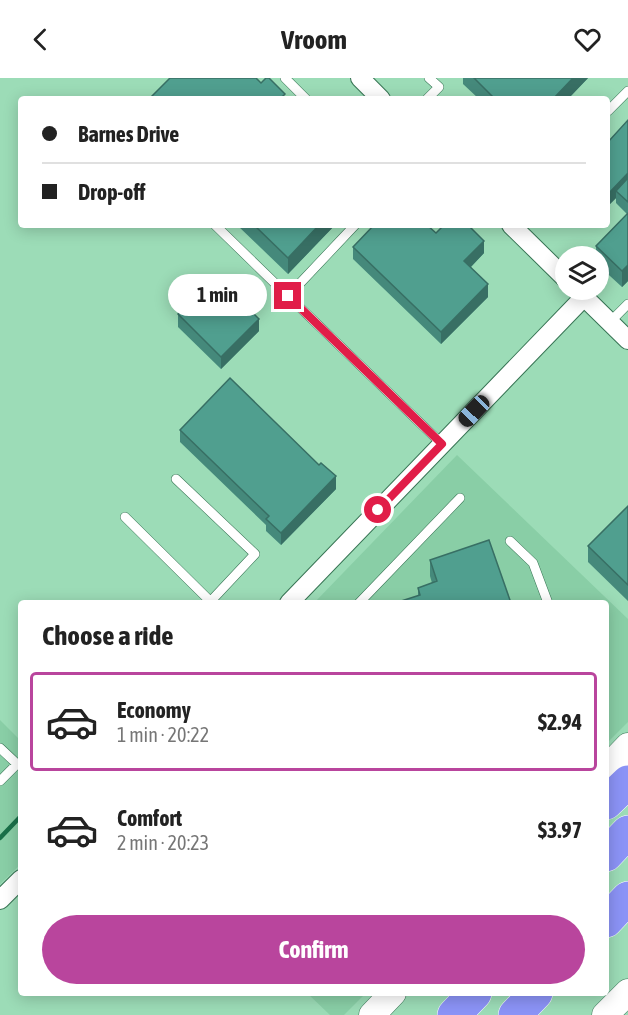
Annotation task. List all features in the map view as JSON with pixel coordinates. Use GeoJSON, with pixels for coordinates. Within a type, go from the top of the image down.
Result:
{"type":"FeatureCollection","features":[{"type":"Feature","properties":{"kind":"highway"},"geometry":{"type":"LineString","coordinates":[[609,801],[628,782]]}},
{"type":"Feature","properties":{"kind":"highway"},"geometry":{"type":"LineString","coordinates":[[609,852],[628,832]]}},
{"type":"Feature","properties":{"kind":"highway"},"geometry":{"type":"LineString","coordinates":[[609,918],[628,898]]}},
{"type":"Feature","properties":{"kind":"highway"},"geometry":{"type":"LineString","coordinates":[[454,1015],[472,996]]}},
{"type":"Feature","properties":{"kind":"highway"},"geometry":{"type":"LineString","coordinates":[[515,1015],[533,996]]}},
{"type":"Feature","properties":{"kind":"main road"},"geometry":{"type":"LineString","coordinates":[[609,766],[628,746]]}},
{"type":"Feature","properties":{"kind":"main road"},"geometry":{"type":"LineString","coordinates":[[609,1014],[628,992]]}},
{"type":"Feature","properties":{"kind":"main road"},"geometry":{"type":"LineString","coordinates":[[372,1015],[390,996]]}},
{"type":"Feature","properties":{"kind":"street"},"geometry":{"type":"LineString","coordinates":[[360,78],[378,96]]}},
{"type":"Feature","properties":{"kind":"street"},"geometry":{"type":"LineString","coordinates":[[514,228],[555,268]]}},
{"type":"Feature","properties":{"kind":"street"},"geometry":{"type":"LineString","coordinates":[[292,600],[442,444],[575,300]]}},
{"type":"Feature","properties":{"kind":"street"},"geometry":{"type":"LineString","coordinates":[[588,300],[628,340]]}},
{"type":"Feature","properties":{"kind":"street"},"geometry":{"type":"LineString","coordinates":[[0,900],[18,882]]}},
{"type":"Feature","properties":{"kind":"lane"},"geometry":{"type":"LineString","coordinates":[[285,78],[303,96]]}},
{"type":"Feature","properties":{"kind":"lane"},"geometry":{"type":"LineString","coordinates":[[429,78],[439,87],[430,96]]}},
{"type":"Feature","properties":{"kind":"lane"},"geometry":{"type":"LineString","coordinates":[[610,109],[628,91]]}},
{"type":"Feature","properties":{"kind":"lane"},"geometry":{"type":"LineString","coordinates":[[218,228],[442,444]]}},
{"type":"Feature","properties":{"kind":"lane"},"geometry":{"type":"LineString","coordinates":[[288,296],[352,228]]}},
{"type":"Feature","properties":{"kind":"lane"},"geometry":{"type":"LineString","coordinates":[[610,322],[628,304]]}},
{"type":"Feature","properties":{"kind":"lane"},"geometry":{"type":"LineString","coordinates":[[176,478],[255,554],[213,600]]}},
{"type":"Feature","properties":{"kind":"lane"},"geometry":{"type":"LineString","coordinates":[[362,600],[460,498]]}},
{"type":"Feature","properties":{"kind":"lane"},"geometry":{"type":"LineString","coordinates":[[124,517],[209,600]]}},
{"type":"Feature","properties":{"kind":"lane"},"geometry":{"type":"LineString","coordinates":[[510,541],[533,563],[547,600]]}},
{"type":"Feature","properties":{"kind":"lane"},"geometry":{"type":"LineString","coordinates":[[0,748],[18,766]]}},
{"type":"Feature","properties":{"kind":"lane"},"geometry":{"type":"LineString","coordinates":[[0,782],[18,768]]}},
{"type":"Feature","properties":{"kind":"shaded area"},"geometry":{"type":"Polygon","coordinates":[[[457,455],[608,600],[317,600],[457,455]]]}},
{"type":"Feature","properties":{"kind":"shaded area"},"geometry":{"type":"Polygon","coordinates":[[[609,601],[628,619],[628,722],[609,741],[609,601]]]}},
{"type":"Feature","properties":{"kind":"shaded area"},"geometry":{"type":"Polygon","coordinates":[[[0,720],[18,738],[18,867],[0,884],[0,720]]]}},
{"type":"Feature","properties":{"kind":"shaded area"},"geometry":{"type":"Polygon","coordinates":[[[310,996],[363,996],[344,1015],[330,1015],[310,996]]]}},
{"type":"Feature","properties":{"kind":"building"},"geometry":{"type":"Polygon","coordinates":[[[170,78],[256,78],[261,83],[269,78],[285,94],[283,96],[152,96],[170,78]]]}},
{"type":"Feature","properties":{"kind":"building"},"geometry":{"type":"Polygon","coordinates":[[[474,78],[573,78],[556,96],[492,96],[474,78]]]}},
{"type":"Feature","properties":{"kind":"building"},"geometry":{"type":"Polygon","coordinates":[[[628,120],[628,173],[610,192],[610,140],[628,120]]]}},
{"type":"Feature","properties":{"kind":"building"},"geometry":{"type":"Polygon","coordinates":[[[628,178],[628,202],[616,191],[628,178]]]}},
{"type":"Feature","properties":{"kind":"building"},"geometry":{"type":"Polygon","coordinates":[[[628,213],[628,265],[622,271],[609,258],[609,246],[596,246],[628,213]]]}},
{"type":"Feature","properties":{"kind":"building"},"geometry":{"type":"Polygon","coordinates":[[[257,228],[316,228],[288,258],[257,228]]]}},
{"type":"Feature","properties":{"kind":"building"},"geometry":{"type":"Polygon","coordinates":[[[371,228],[430,228],[436,233],[441,228],[471,228],[484,241],[464,261],[488,284],[441,332],[353,247],[371,228]]]}},
{"type":"Feature","properties":{"kind":"building"},"geometry":{"type":"Polygon","coordinates":[[[216,276],[259,319],[221,357],[178,314],[216,276]]]}},
{"type":"Feature","properties":{"kind":"building"},"geometry":{"type":"Polygon","coordinates":[[[230,378],[319,465],[321,463],[336,476],[281,533],[266,519],[269,516],[180,430],[230,378]]]}},
{"type":"Feature","properties":{"kind":"building"},"geometry":{"type":"Polygon","coordinates":[[[628,506],[628,585],[588,546],[628,506]]]}},
{"type":"Feature","properties":{"kind":"building"},"geometry":{"type":"Polygon","coordinates":[[[489,540],[510,600],[404,600],[420,595],[418,588],[437,581],[430,560],[489,540]]]}},
{"type":"Feature","properties":{"kind":"waterway"},"geometry":{"type":"LineString","coordinates":[[0,838],[18,819]]}},
{"type":"Feature","properties":{"kind":"route"},"geometry":{"type":"LineString","coordinates":[[288,296],[442,444],[378,510]]}}]}
